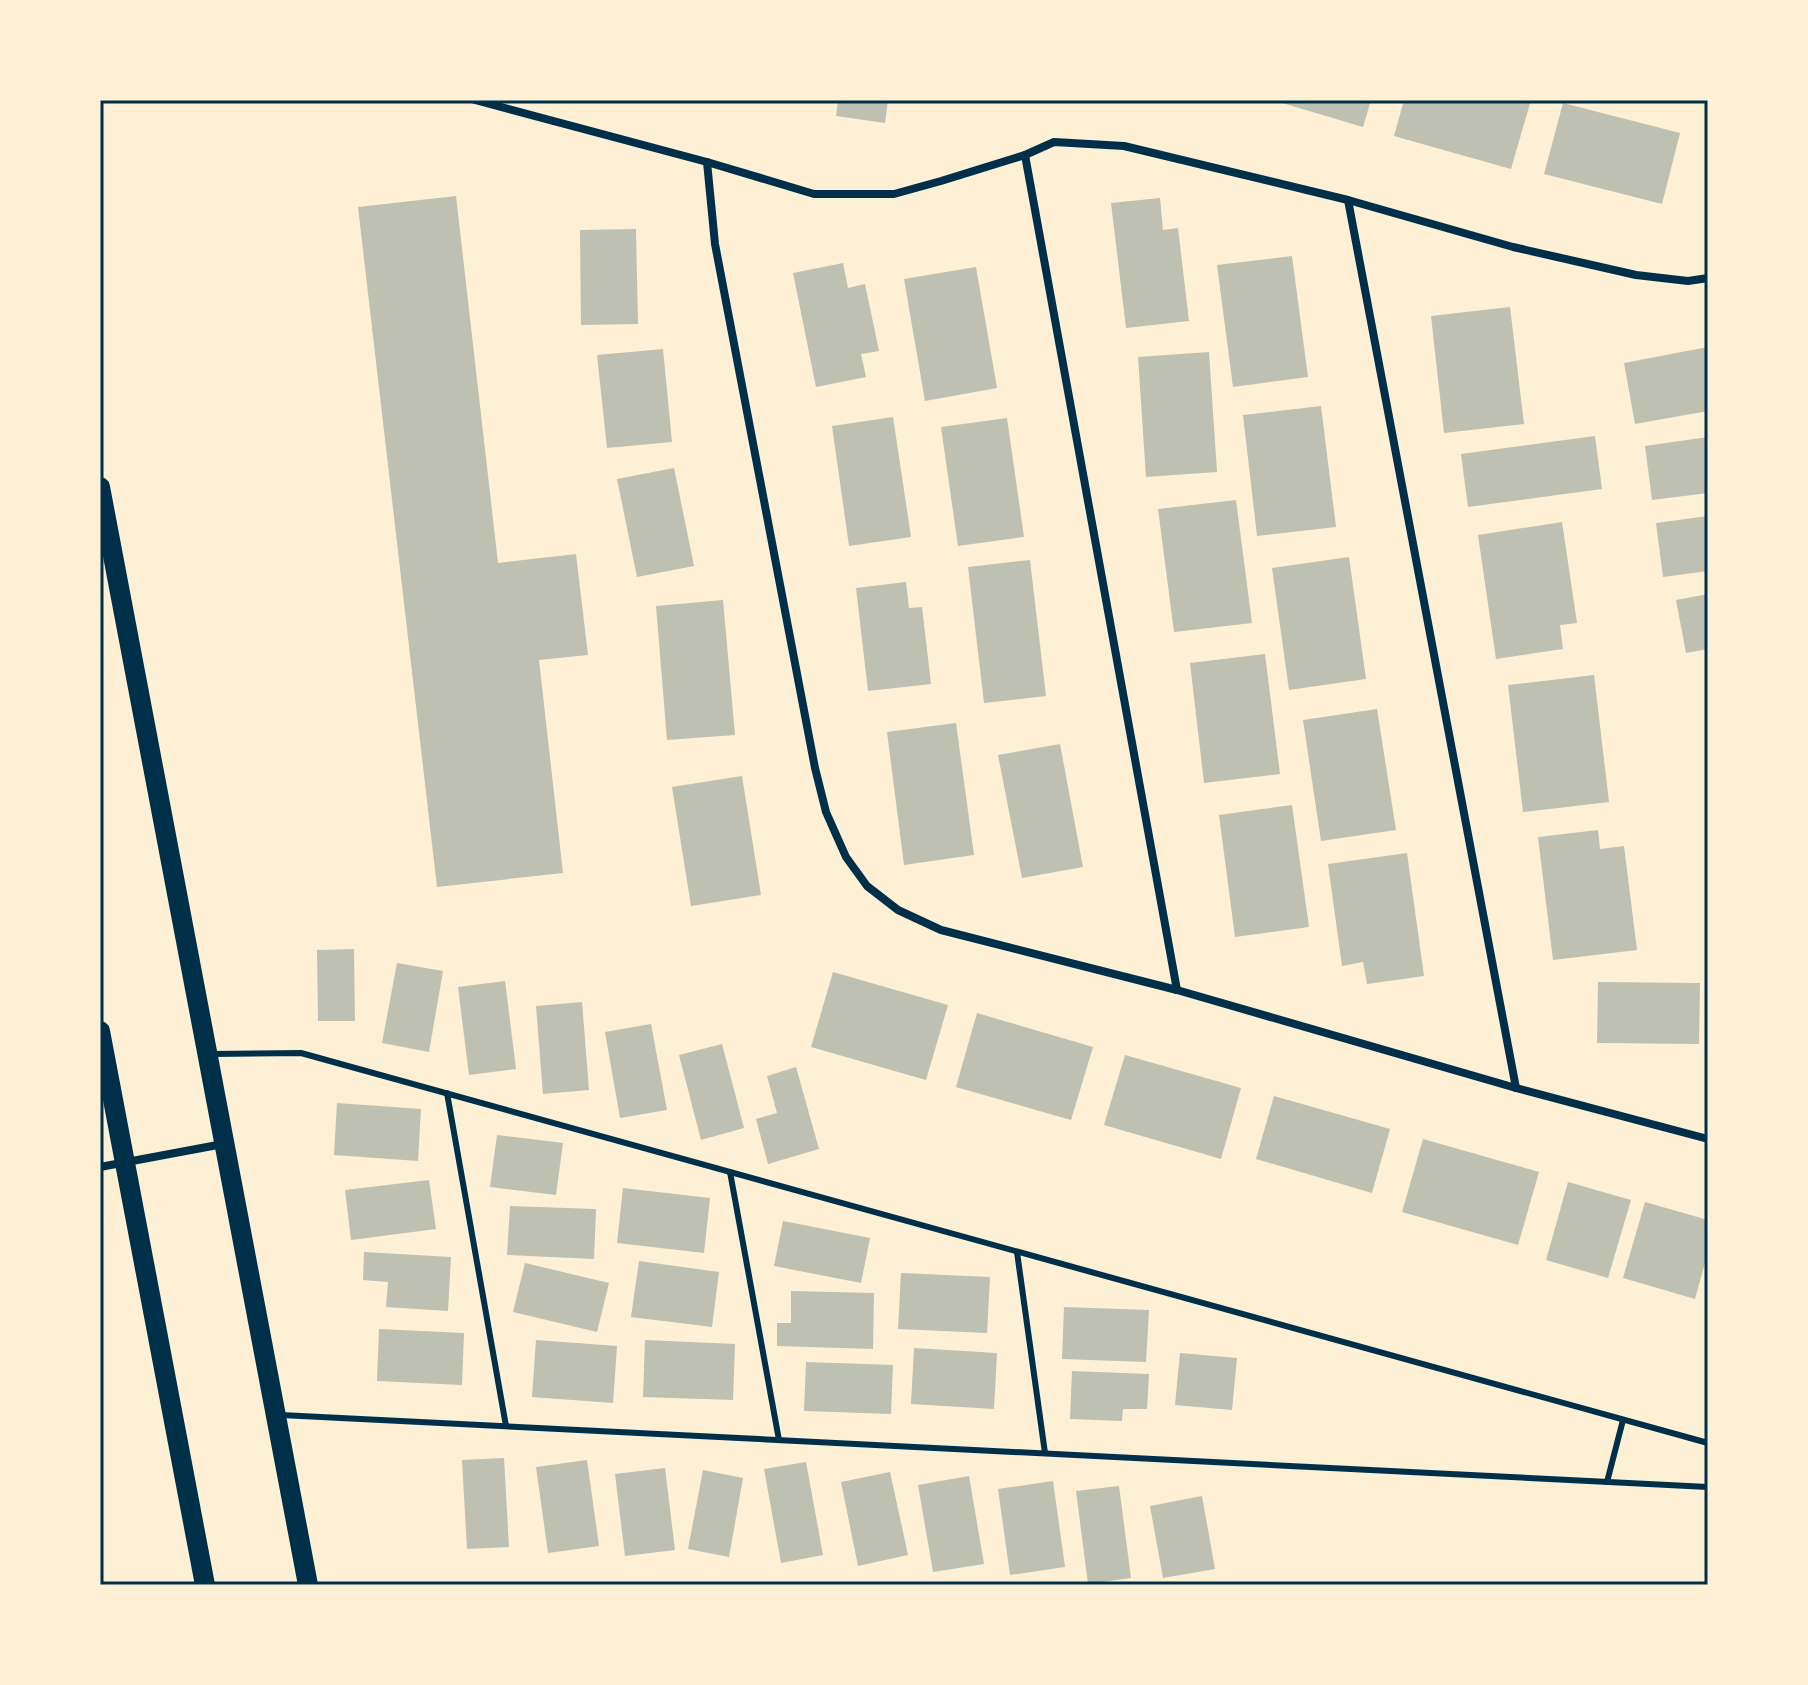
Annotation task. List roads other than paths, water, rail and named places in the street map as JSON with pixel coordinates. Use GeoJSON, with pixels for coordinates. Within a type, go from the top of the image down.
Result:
{"type":"FeatureCollection","features":[{"type":"Feature","properties":{"kind":"main road"},"geometry":{"type":"LineString","coordinates":[[100,487],[308,1585]]}},
{"type":"Feature","properties":{"kind":"main road"},"geometry":{"type":"LineString","coordinates":[[100,1031],[205,1585]]}},
{"type":"Feature","properties":{"kind":"street"},"geometry":{"type":"LineString","coordinates":[[475,100],[814,194],[894,194],[1025,155],[1054,142],[1124,146],[1348,200],[1513,247],[1636,275],[1688,281],[1708,278]]}},
{"type":"Feature","properties":{"kind":"street"},"geometry":{"type":"LineString","coordinates":[[1025,155],[1177,990]]}},
{"type":"Feature","properties":{"kind":"street"},"geometry":{"type":"LineString","coordinates":[[707,162],[715,244],[815,768],[826,812],[846,857],[867,886],[898,910],[941,930],[1177,990],[1516,1088],[1708,1139]]}},
{"type":"Feature","properties":{"kind":"street"},"geometry":{"type":"LineString","coordinates":[[1348,200],[1516,1088]]}},
{"type":"Feature","properties":{"kind":"street"},"geometry":{"type":"LineString","coordinates":[[100,1167],[224,1143]]}},
{"type":"Feature","properties":{"kind":"lane"},"geometry":{"type":"LineString","coordinates":[[207,1054],[301,1053],[1708,1443]]}},
{"type":"Feature","properties":{"kind":"lane"},"geometry":{"type":"LineString","coordinates":[[447,1093],[506,1426]]}},
{"type":"Feature","properties":{"kind":"lane"},"geometry":{"type":"LineString","coordinates":[[730,1172],[779,1440]]}},
{"type":"Feature","properties":{"kind":"lane"},"geometry":{"type":"LineString","coordinates":[[1017,1252],[1045,1453]]}},
{"type":"Feature","properties":{"kind":"lane"},"geometry":{"type":"LineString","coordinates":[[275,1414],[1708,1487]]}},
{"type":"Feature","properties":{"kind":"lane"},"geometry":{"type":"LineString","coordinates":[[1607,1482],[1623,1420]]}}]}
